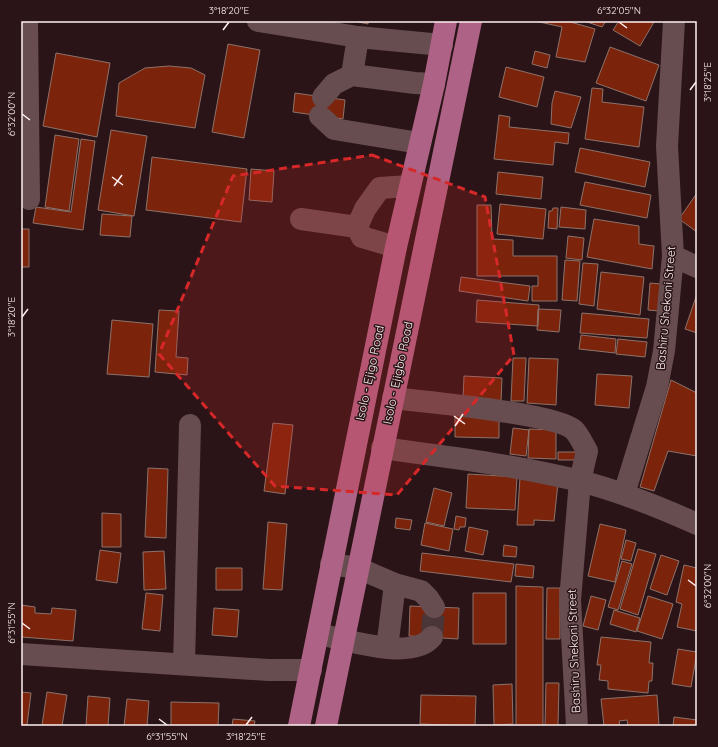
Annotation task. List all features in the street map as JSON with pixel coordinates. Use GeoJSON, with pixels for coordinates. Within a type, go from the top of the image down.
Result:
{"type":"FeatureCollection","features":[{"type":"Feature","properties":{"kind":"main road","name":"Isolo - Ejigo Road"},"geometry":{"type":"LineString","coordinates":[[299,726],[396,247],[419,143],[434,84],[446,21]]}},
{"type":"Feature","properties":{"kind":"main road","name":"Isolo - Ejigbo Road"},"geometry":{"type":"LineString","coordinates":[[326,726],[471,21]]}},
{"type":"Feature","properties":{"kind":"street"},"geometry":{"type":"LineString","coordinates":[[27,21],[29,199]]}},
{"type":"Feature","properties":{"kind":"street"},"geometry":{"type":"LineString","coordinates":[[258,21],[358,37],[442,45]]}},
{"type":"Feature","properties":{"kind":"street","name":"Bashiru Shekoni Street"},"geometry":{"type":"LineString","coordinates":[[624,494],[657,387],[664,351],[673,256],[667,146],[674,21]]}},
{"type":"Feature","properties":{"kind":"street"},"geometry":{"type":"LineString","coordinates":[[352,75],[358,37]]}},
{"type":"Feature","properties":{"kind":"street"},"geometry":{"type":"LineString","coordinates":[[419,143],[334,129],[322,106],[334,84],[352,75],[434,84]]}},
{"type":"Feature","properties":{"kind":"street"},"geometry":{"type":"LineString","coordinates":[[357,227],[365,209],[380,188],[409,186]]}},
{"type":"Feature","properties":{"kind":"street"},"geometry":{"type":"LineString","coordinates":[[301,219],[357,227]]}},
{"type":"Feature","properties":{"kind":"street"},"geometry":{"type":"LineString","coordinates":[[357,227],[362,237],[396,247]]}},
{"type":"Feature","properties":{"kind":"street"},"geometry":{"type":"LineString","coordinates":[[673,256],[697,267]]}},
{"type":"Feature","properties":{"kind":"street","name":"Bashiru Shekoni Street"},"geometry":{"type":"LineString","coordinates":[[393,398],[530,416],[561,423],[574,430],[587,451],[580,481],[570,600],[577,726]]}},
{"type":"Feature","properties":{"kind":"street"},"geometry":{"type":"LineString","coordinates":[[184,664],[190,425]]}},
{"type":"Feature","properties":{"kind":"street"},"geometry":{"type":"LineString","coordinates":[[382,448],[497,464],[580,481],[624,494],[697,524]]}},
{"type":"Feature","properties":{"kind":"street"},"geometry":{"type":"LineString","coordinates":[[331,564],[358,568],[395,584],[421,591],[434,607]]}},
{"type":"Feature","properties":{"kind":"street"},"geometry":{"type":"LineString","coordinates":[[387,648],[395,584]]}},
{"type":"Feature","properties":{"kind":"street"},"geometry":{"type":"LineString","coordinates":[[318,634],[387,648],[399,649],[421,646],[428,643],[432,637]]}},
{"type":"Feature","properties":{"kind":"street"},"geometry":{"type":"LineString","coordinates":[[21,654],[268,670],[311,670]]}},
{"type":"Feature","properties":{"kind":"highlighted area"},"geometry":{"type":"Polygon","coordinates":[[[372,155],[485,197],[514,355],[397,495],[275,486],[159,354],[233,176],[372,155]]]}},
{"type":"Feature","properties":{"kind":"building"},"geometry":{"type":"Polygon","coordinates":[[[354,21],[368,21],[368,24],[354,21]]]}},
{"type":"Feature","properties":{"kind":"building"},"geometry":{"type":"Polygon","coordinates":[[[535,21],[567,21],[595,29],[585,62],[556,57],[562,27],[535,21]]]}},
{"type":"Feature","properties":{"kind":"building"},"geometry":{"type":"Polygon","coordinates":[[[584,21],[606,21],[602,27],[584,21]]]}},
{"type":"Feature","properties":{"kind":"building"},"geometry":{"type":"Polygon","coordinates":[[[619,21],[654,22],[640,46],[613,30],[619,21]]]}},
{"type":"Feature","properties":{"kind":"building"},"geometry":{"type":"Polygon","coordinates":[[[228,44],[260,50],[244,138],[212,132],[228,44]]]}},
{"type":"Feature","properties":{"kind":"building"},"geometry":{"type":"Polygon","coordinates":[[[610,47],[659,65],[646,101],[596,83],[610,47]]]}},
{"type":"Feature","properties":{"kind":"building"},"geometry":{"type":"Polygon","coordinates":[[[535,51],[550,55],[547,68],[532,64],[535,51]]]}},
{"type":"Feature","properties":{"kind":"building"},"geometry":{"type":"Polygon","coordinates":[[[56,53],[110,63],[97,137],[43,126],[56,53]]]}},
{"type":"Feature","properties":{"kind":"building"},"geometry":{"type":"Polygon","coordinates":[[[169,66],[191,68],[205,75],[195,128],[116,116],[119,83],[145,68],[169,66]]]}},
{"type":"Feature","properties":{"kind":"building"},"geometry":{"type":"Polygon","coordinates":[[[506,67],[544,77],[537,107],[499,97],[506,67]]]}},
{"type":"Feature","properties":{"kind":"building"},"geometry":{"type":"Polygon","coordinates":[[[592,88],[603,89],[602,102],[644,107],[639,147],[585,139],[592,88]]]}},
{"type":"Feature","properties":{"kind":"building"},"geometry":{"type":"Polygon","coordinates":[[[555,91],[581,97],[571,128],[551,124],[552,103],[555,91]]]}},
{"type":"Feature","properties":{"kind":"building"},"geometry":{"type":"Polygon","coordinates":[[[295,93],[345,100],[343,119],[293,112],[295,93]]]}},
{"type":"Feature","properties":{"kind":"building"},"geometry":{"type":"Polygon","coordinates":[[[499,115],[510,117],[509,127],[569,133],[568,144],[555,142],[553,165],[494,159],[499,115]]]}},
{"type":"Feature","properties":{"kind":"building"},"geometry":{"type":"Polygon","coordinates":[[[111,130],[147,136],[134,216],[98,210],[111,130]]]}},
{"type":"Feature","properties":{"kind":"building"},"geometry":{"type":"Polygon","coordinates":[[[55,135],[79,139],[69,211],[45,207],[55,135]]]}},
{"type":"Feature","properties":{"kind":"building"},"geometry":{"type":"Polygon","coordinates":[[[81,139],[95,141],[83,230],[33,223],[36,207],[71,212],[81,139]]]}},
{"type":"Feature","properties":{"kind":"building"},"geometry":{"type":"Polygon","coordinates":[[[580,148],[650,162],[645,187],[575,172],[580,148]]]}},
{"type":"Feature","properties":{"kind":"building"},"geometry":{"type":"Polygon","coordinates":[[[152,157],[247,169],[241,222],[146,210],[152,157]]]}},
{"type":"Feature","properties":{"kind":"building"},"geometry":{"type":"Polygon","coordinates":[[[251,169],[274,171],[272,202],[249,200],[251,169]]]}},
{"type":"Feature","properties":{"kind":"building"},"geometry":{"type":"Polygon","coordinates":[[[498,172],[543,177],[541,199],[496,194],[498,172]]]}},
{"type":"Feature","properties":{"kind":"building"},"geometry":{"type":"Polygon","coordinates":[[[585,182],[651,195],[647,218],[580,205],[585,182]]]}},
{"type":"Feature","properties":{"kind":"building"},"geometry":{"type":"Polygon","coordinates":[[[697,193],[697,232],[679,219],[697,193]]]}},
{"type":"Feature","properties":{"kind":"building"},"geometry":{"type":"Polygon","coordinates":[[[500,204],[546,209],[543,239],[497,234],[500,204]]]}},
{"type":"Feature","properties":{"kind":"building"},"geometry":{"type":"Polygon","coordinates":[[[477,205],[491,205],[492,239],[513,240],[513,256],[557,256],[557,301],[532,301],[532,286],[538,286],[538,276],[477,276],[477,205]]]}},
{"type":"Feature","properties":{"kind":"building"},"geometry":{"type":"Polygon","coordinates":[[[561,207],[586,210],[585,229],[559,227],[561,207]]]}},
{"type":"Feature","properties":{"kind":"building"},"geometry":{"type":"Polygon","coordinates":[[[553,208],[558,208],[557,229],[548,228],[549,211],[552,211],[553,208]]]}},
{"type":"Feature","properties":{"kind":"building"},"geometry":{"type":"Polygon","coordinates":[[[102,214],[132,216],[130,237],[100,235],[102,214]]]}},
{"type":"Feature","properties":{"kind":"building"},"geometry":{"type":"Polygon","coordinates":[[[594,219],[639,226],[639,244],[654,246],[652,269],[587,257],[594,219]]]}},
{"type":"Feature","properties":{"kind":"building"},"geometry":{"type":"Polygon","coordinates":[[[21,229],[29,229],[29,267],[21,267],[21,229]]]}},
{"type":"Feature","properties":{"kind":"building"},"geometry":{"type":"Polygon","coordinates":[[[568,236],[584,238],[582,260],[566,258],[568,236]]]}},
{"type":"Feature","properties":{"kind":"building"},"geometry":{"type":"Polygon","coordinates":[[[565,260],[580,261],[577,301],[562,300],[565,260]]]}},
{"type":"Feature","properties":{"kind":"building"},"geometry":{"type":"Polygon","coordinates":[[[583,263],[598,264],[594,306],[579,304],[583,263]]]}},
{"type":"Feature","properties":{"kind":"building"},"geometry":{"type":"Polygon","coordinates":[[[601,272],[644,277],[640,315],[597,309],[601,272]]]}},
{"type":"Feature","properties":{"kind":"building"},"geometry":{"type":"Polygon","coordinates":[[[461,277],[530,286],[528,301],[459,291],[461,277]]]}},
{"type":"Feature","properties":{"kind":"building"},"geometry":{"type":"Polygon","coordinates":[[[650,283],[661,284],[659,311],[648,310],[650,283]]]}},
{"type":"Feature","properties":{"kind":"building"},"geometry":{"type":"Polygon","coordinates":[[[697,294],[697,333],[685,329],[697,294]]]}},
{"type":"Feature","properties":{"kind":"building"},"geometry":{"type":"Polygon","coordinates":[[[477,300],[539,305],[538,326],[476,322],[477,300]]]}},
{"type":"Feature","properties":{"kind":"building"},"geometry":{"type":"Polygon","coordinates":[[[538,309],[561,310],[559,332],[537,330],[538,309]]]}},
{"type":"Feature","properties":{"kind":"building"},"geometry":{"type":"Polygon","coordinates":[[[159,310],[179,311],[176,357],[188,358],[187,375],[155,372],[159,310]]]}},
{"type":"Feature","properties":{"kind":"building"},"geometry":{"type":"Polygon","coordinates":[[[582,313],[649,319],[647,338],[580,333],[582,313]]]}},
{"type":"Feature","properties":{"kind":"building"},"geometry":{"type":"Polygon","coordinates":[[[112,320],[153,324],[149,377],[107,374],[112,320]]]}},
{"type":"Feature","properties":{"kind":"building"},"geometry":{"type":"Polygon","coordinates":[[[581,335],[616,339],[615,353],[579,349],[581,335]]]}},
{"type":"Feature","properties":{"kind":"building"},"geometry":{"type":"Polygon","coordinates":[[[618,339],[647,342],[645,357],[616,354],[618,339]]]}},
{"type":"Feature","properties":{"kind":"building"},"geometry":{"type":"Polygon","coordinates":[[[513,358],[526,358],[524,401],[511,401],[513,358]]]}},
{"type":"Feature","properties":{"kind":"building"},"geometry":{"type":"Polygon","coordinates":[[[529,358],[558,359],[556,405],[527,403],[529,358]]]}},
{"type":"Feature","properties":{"kind":"building"},"geometry":{"type":"Polygon","coordinates":[[[597,374],[632,376],[629,408],[595,405],[597,374]]]}},
{"type":"Feature","properties":{"kind":"building"},"geometry":{"type":"Polygon","coordinates":[[[464,376],[502,378],[501,401],[463,399],[464,376]]]}},
{"type":"Feature","properties":{"kind":"building"},"geometry":{"type":"Polygon","coordinates":[[[671,380],[697,393],[697,456],[668,451],[654,491],[640,487],[671,380]]]}},
{"type":"Feature","properties":{"kind":"building"},"geometry":{"type":"Polygon","coordinates":[[[455,413],[499,415],[499,438],[455,437],[455,413]]]}},
{"type":"Feature","properties":{"kind":"building"},"geometry":{"type":"Polygon","coordinates":[[[273,423],[293,425],[285,494],[264,491],[273,423]]]}},
{"type":"Feature","properties":{"kind":"building"},"geometry":{"type":"Polygon","coordinates":[[[513,428],[529,430],[526,456],[510,454],[513,428]]]}},
{"type":"Feature","properties":{"kind":"building"},"geometry":{"type":"Polygon","coordinates":[[[529,429],[556,430],[556,459],[528,458],[529,429]]]}},
{"type":"Feature","properties":{"kind":"building"},"geometry":{"type":"Polygon","coordinates":[[[558,452],[580,452],[580,460],[558,460],[558,452]]]}},
{"type":"Feature","properties":{"kind":"building"},"geometry":{"type":"Polygon","coordinates":[[[148,468],[168,469],[166,538],[145,537],[148,468]]]}},
{"type":"Feature","properties":{"kind":"building"},"geometry":{"type":"Polygon","coordinates":[[[468,474],[517,477],[515,510],[466,508],[468,474]]]}},
{"type":"Feature","properties":{"kind":"building"},"geometry":{"type":"Polygon","coordinates":[[[520,477],[558,483],[554,521],[534,520],[534,525],[517,525],[520,477]]]}},
{"type":"Feature","properties":{"kind":"building"},"geometry":{"type":"Polygon","coordinates":[[[434,488],[452,493],[444,526],[426,522],[434,488]]]}},
{"type":"Feature","properties":{"kind":"building"},"geometry":{"type":"Polygon","coordinates":[[[102,513],[121,514],[121,547],[102,547],[102,513]]]}},
{"type":"Feature","properties":{"kind":"building"},"geometry":{"type":"Polygon","coordinates":[[[456,516],[466,518],[465,527],[460,527],[459,530],[454,529],[456,516]]]}},
{"type":"Feature","properties":{"kind":"building"},"geometry":{"type":"Polygon","coordinates":[[[396,518],[412,520],[410,530],[395,528],[396,518]]]}},
{"type":"Feature","properties":{"kind":"building"},"geometry":{"type":"Polygon","coordinates":[[[268,522],[287,524],[282,590],[263,589],[268,522]]]}},
{"type":"Feature","properties":{"kind":"building"},"geometry":{"type":"Polygon","coordinates":[[[425,523],[453,529],[449,551],[421,545],[425,523]]]}},
{"type":"Feature","properties":{"kind":"building"},"geometry":{"type":"Polygon","coordinates":[[[600,524],[626,530],[615,582],[588,576],[600,524]]]}},
{"type":"Feature","properties":{"kind":"building"},"geometry":{"type":"Polygon","coordinates":[[[469,527],[488,531],[483,555],[465,551],[469,527]]]}},
{"type":"Feature","properties":{"kind":"building"},"geometry":{"type":"Polygon","coordinates":[[[626,540],[636,543],[631,561],[621,559],[626,540]]]}},
{"type":"Feature","properties":{"kind":"building"},"geometry":{"type":"Polygon","coordinates":[[[504,545],[517,547],[516,557],[503,556],[504,545]]]}},
{"type":"Feature","properties":{"kind":"building"},"geometry":{"type":"Polygon","coordinates":[[[638,549],[656,554],[638,615],[620,609],[638,549]]]}},
{"type":"Feature","properties":{"kind":"building"},"geometry":{"type":"Polygon","coordinates":[[[100,550],[121,553],[117,583],[96,580],[100,550]]]}},
{"type":"Feature","properties":{"kind":"building"},"geometry":{"type":"Polygon","coordinates":[[[164,551],[166,589],[144,590],[143,552],[164,551]]]}},
{"type":"Feature","properties":{"kind":"building"},"geometry":{"type":"Polygon","coordinates":[[[422,553],[514,564],[511,582],[420,571],[422,553]]]}},
{"type":"Feature","properties":{"kind":"building"},"geometry":{"type":"Polygon","coordinates":[[[661,555],[679,561],[667,595],[650,589],[661,555]]]}},
{"type":"Feature","properties":{"kind":"building"},"geometry":{"type":"Polygon","coordinates":[[[622,561],[632,564],[618,610],[608,607],[622,561]]]}},
{"type":"Feature","properties":{"kind":"building"},"geometry":{"type":"Polygon","coordinates":[[[516,564],[534,566],[533,578],[515,576],[516,564]]]}},
{"type":"Feature","properties":{"kind":"building"},"geometry":{"type":"Polygon","coordinates":[[[684,565],[697,568],[697,631],[677,627],[682,604],[676,602],[684,565]]]}},
{"type":"Feature","properties":{"kind":"building"},"geometry":{"type":"Polygon","coordinates":[[[216,568],[242,568],[242,590],[216,590],[216,568]]]}},
{"type":"Feature","properties":{"kind":"building"},"geometry":{"type":"Polygon","coordinates":[[[516,586],[543,587],[543,726],[516,726],[516,586]]]}},
{"type":"Feature","properties":{"kind":"building"},"geometry":{"type":"Polygon","coordinates":[[[547,588],[560,588],[560,639],[546,639],[547,588]]]}},
{"type":"Feature","properties":{"kind":"building"},"geometry":{"type":"Polygon","coordinates":[[[146,593],[163,595],[160,631],[142,629],[146,593]]]}},
{"type":"Feature","properties":{"kind":"building"},"geometry":{"type":"Polygon","coordinates":[[[473,593],[506,593],[506,644],[473,644],[473,593]]]}},
{"type":"Feature","properties":{"kind":"building"},"geometry":{"type":"Polygon","coordinates":[[[591,596],[606,600],[598,630],[583,626],[591,596]]]}},
{"type":"Feature","properties":{"kind":"building"},"geometry":{"type":"Polygon","coordinates":[[[648,596],[673,604],[662,639],[637,631],[648,596]]]}},
{"type":"Feature","properties":{"kind":"building"},"geometry":{"type":"Polygon","coordinates":[[[21,605],[35,607],[35,613],[51,614],[52,608],[76,610],[73,641],[21,637],[21,605]]]}},
{"type":"Feature","properties":{"kind":"building"},"geometry":{"type":"Polygon","coordinates":[[[410,606],[459,608],[458,639],[409,636],[410,606]]]}},
{"type":"Feature","properties":{"kind":"building"},"geometry":{"type":"Polygon","coordinates":[[[214,608],[239,610],[237,637],[212,635],[214,608]]]}},
{"type":"Feature","properties":{"kind":"building"},"geometry":{"type":"Polygon","coordinates":[[[614,610],[640,618],[636,632],[610,624],[614,610]]]}},
{"type":"Feature","properties":{"kind":"building"},"geometry":{"type":"Polygon","coordinates":[[[601,637],[651,642],[649,663],[653,663],[652,681],[649,681],[648,693],[608,689],[608,681],[599,680],[601,665],[597,665],[601,637]]]}},
{"type":"Feature","properties":{"kind":"building"},"geometry":{"type":"Polygon","coordinates":[[[678,649],[697,652],[691,687],[672,684],[678,649]]]}},
{"type":"Feature","properties":{"kind":"building"},"geometry":{"type":"Polygon","coordinates":[[[546,683],[559,683],[558,726],[545,726],[546,683]]]}},
{"type":"Feature","properties":{"kind":"building"},"geometry":{"type":"Polygon","coordinates":[[[512,684],[513,724],[494,725],[493,685],[512,684]]]}},
{"type":"Feature","properties":{"kind":"building"},"geometry":{"type":"Polygon","coordinates":[[[21,692],[31,693],[27,725],[21,725],[21,692]]]}},
{"type":"Feature","properties":{"kind":"building"},"geometry":{"type":"Polygon","coordinates":[[[47,692],[67,695],[62,726],[42,725],[47,692]]]}},
{"type":"Feature","properties":{"kind":"building"},"geometry":{"type":"Polygon","coordinates":[[[421,695],[476,696],[475,726],[420,724],[421,695]]]}},
{"type":"Feature","properties":{"kind":"building"},"geometry":{"type":"Polygon","coordinates":[[[657,695],[659,726],[628,726],[627,720],[619,721],[620,726],[604,726],[601,699],[657,695]]]}},
{"type":"Feature","properties":{"kind":"building"},"geometry":{"type":"Polygon","coordinates":[[[88,696],[110,698],[108,726],[86,726],[88,696]]]}},
{"type":"Feature","properties":{"kind":"building"},"geometry":{"type":"Polygon","coordinates":[[[127,699],[149,701],[147,726],[124,726],[127,699]]]}},
{"type":"Feature","properties":{"kind":"building"},"geometry":{"type":"Polygon","coordinates":[[[171,702],[219,703],[218,726],[171,726],[171,702]]]}},
{"type":"Feature","properties":{"kind":"building"},"geometry":{"type":"Polygon","coordinates":[[[674,717],[697,720],[697,726],[673,726],[674,717]]]}},
{"type":"Feature","properties":{"kind":"building"},"geometry":{"type":"Polygon","coordinates":[[[233,719],[255,721],[254,726],[232,726],[233,719]]]}},
{"type":"Feature","properties":{"kind":"tunnel"},"geometry":{"type":"LineString","coordinates":[[432,637],[434,607]]}}]}
